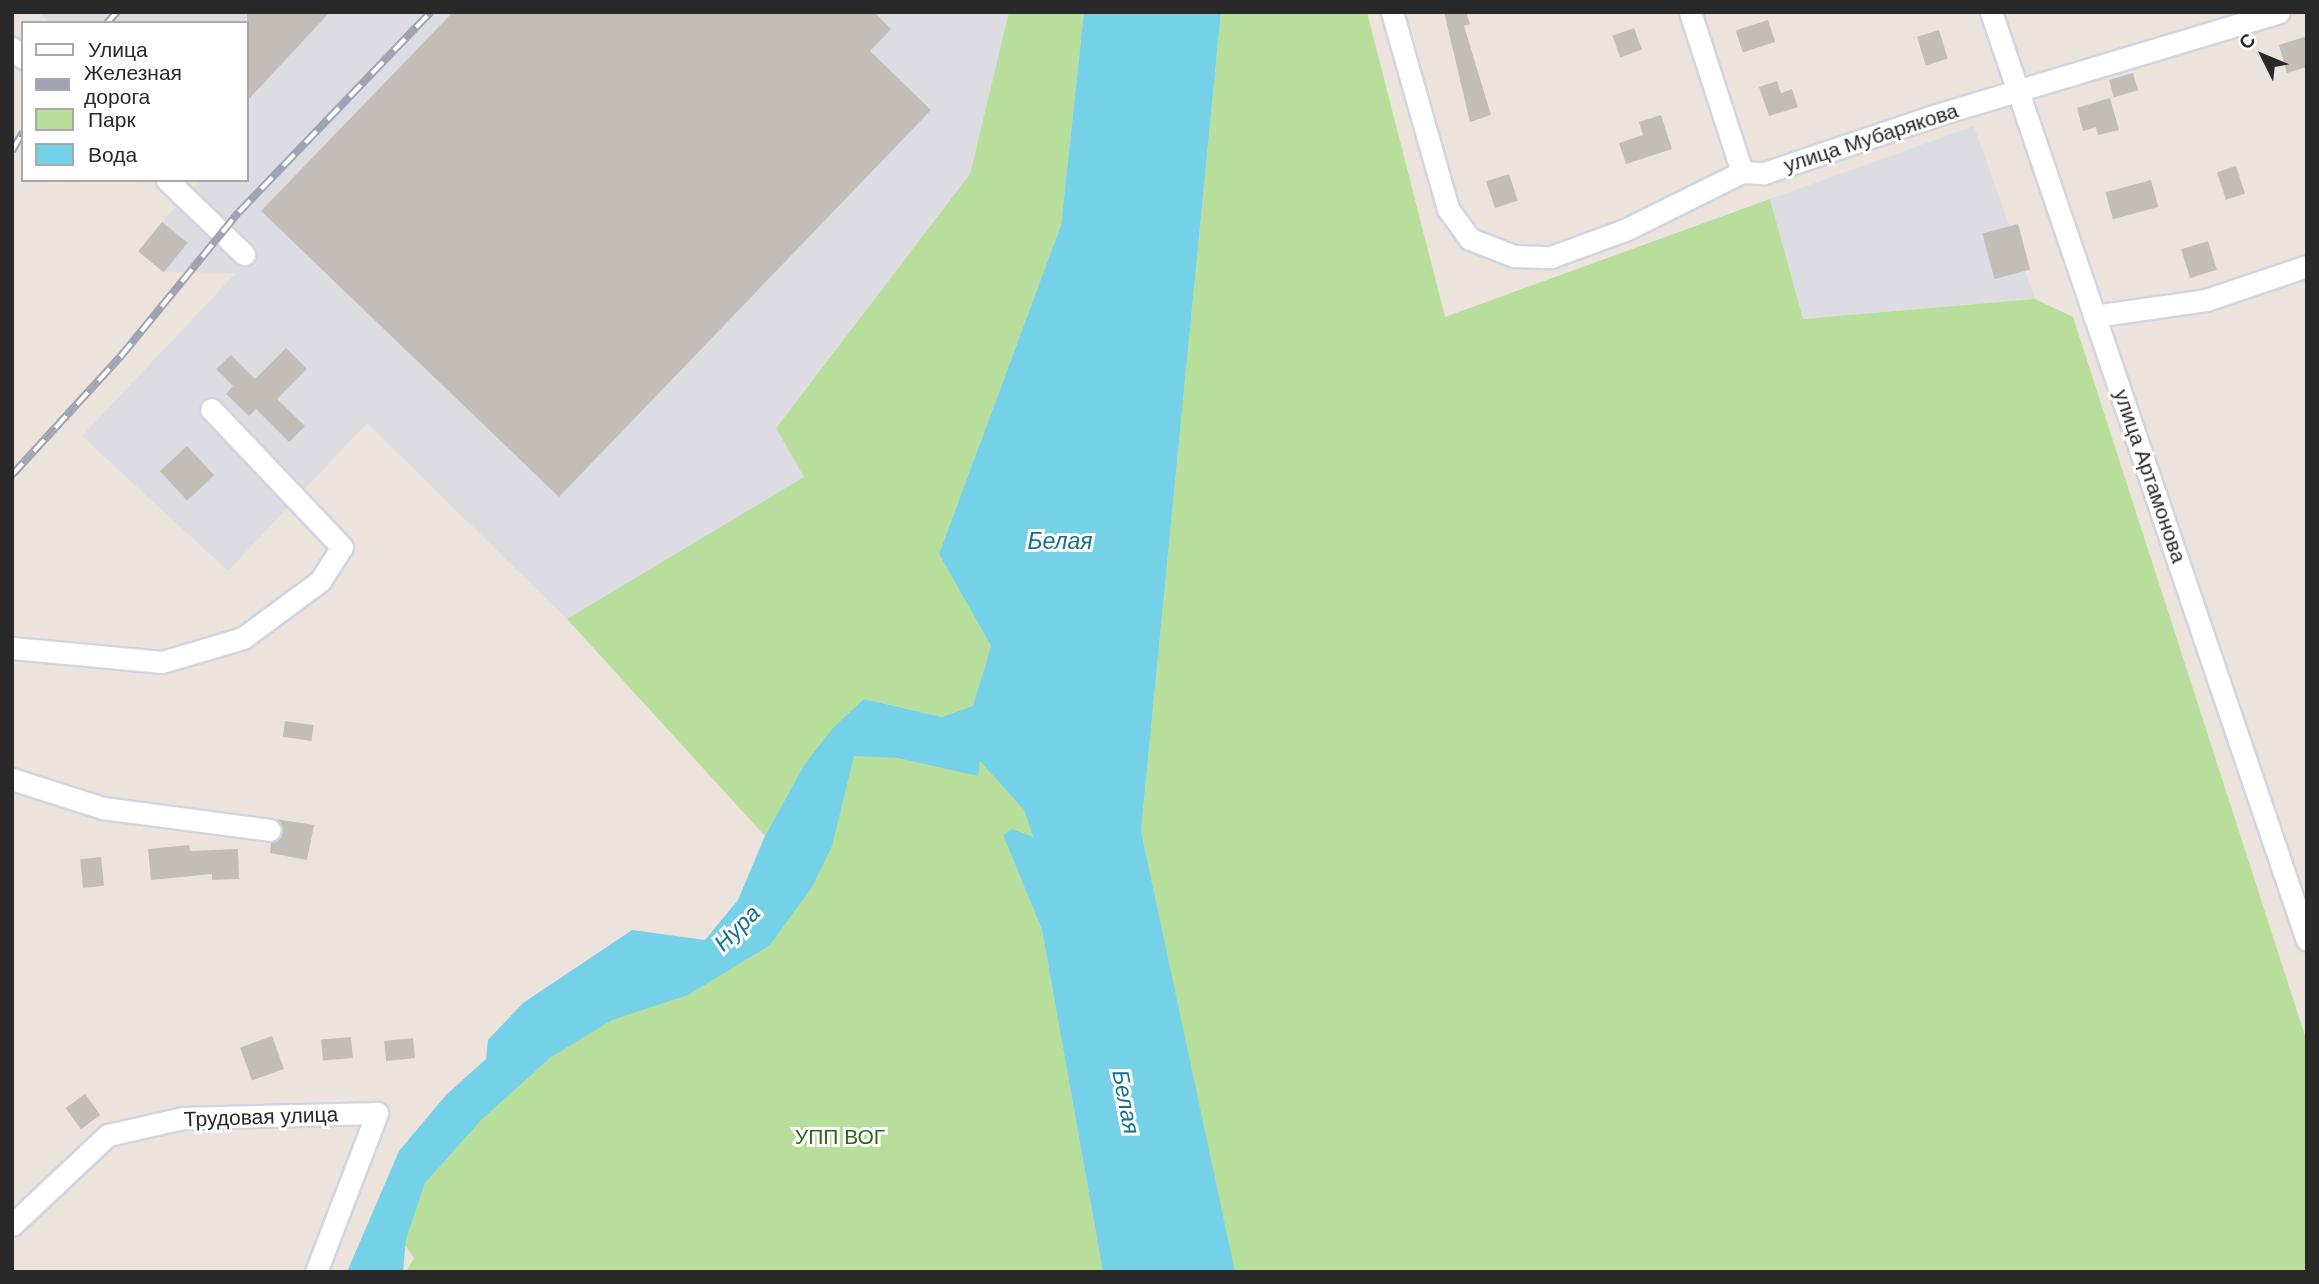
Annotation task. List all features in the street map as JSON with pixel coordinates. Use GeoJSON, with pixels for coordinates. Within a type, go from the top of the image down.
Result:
{"type":"FeatureCollection","features":[{"type":"Feature","properties":{"kind":"street","name":"улица Мубарякова"},"geometry":{"type":"LineString","coordinates":[[1392,12],[1448,209],[1470,239],[1514,256],[1551,257],[1627,229],[1742,172],[1764,173],[1930,117],[2018,93],[2279,12]]}},
{"type":"Feature","properties":{"kind":"street"},"geometry":{"type":"LineString","coordinates":[[1690,12],[1742,172]]}},
{"type":"Feature","properties":{"kind":"street","name":"улица Артамонова"},"geometry":{"type":"LineString","coordinates":[[1991,12],[2307,940]]}},
{"type":"Feature","properties":{"kind":"street"},"geometry":{"type":"LineString","coordinates":[[169,182],[244,254]]}},
{"type":"Feature","properties":{"kind":"street"},"geometry":{"type":"LineString","coordinates":[[2094,316],[2206,300],[2307,266]]}},
{"type":"Feature","properties":{"kind":"street"},"geometry":{"type":"LineString","coordinates":[[12,648],[162,662],[243,638],[320,581],[342,547],[211,409]]}},
{"type":"Feature","properties":{"kind":"street"},"geometry":{"type":"LineString","coordinates":[[12,779],[103,808],[222,820],[270,830]]}},
{"type":"Feature","properties":{"kind":"street","name":"Трудовая улица"},"geometry":{"type":"LineString","coordinates":[[12,1225],[108,1135],[183,1118],[377,1113],[316,1272]]}},
{"type":"Feature","properties":{"kind":"shaded area"},"geometry":{"type":"Polygon","coordinates":[[[39,12],[1009,12],[970,174],[776,427],[805,477],[567,619],[367,423],[228,571],[82,436],[236,273],[163,272],[162,222],[199,182],[248,182],[248,21],[47,21],[39,12]]]}},
{"type":"Feature","properties":{"kind":"shaded area"},"geometry":{"type":"Polygon","coordinates":[[[1974,126],[2035,299],[1803,319],[1770,199],[1974,126]]]}},
{"type":"Feature","properties":{"kind":"green space"},"geometry":{"type":"Polygon","coordinates":[[[1009,12],[1084,12],[1061,225],[939,554],[991,646],[973,707],[942,717],[864,699],[804,765],[765,836],[567,619],[804,477],[776,428],[970,174],[1009,12]]]}},
{"type":"Feature","properties":{"kind":"green space"},"geometry":{"type":"Polygon","coordinates":[[[1221,12],[1367,12],[1445,317],[1770,199],[1803,319],[2035,299],[2073,317],[2307,1042],[2307,1272],[1234,1272],[1141,831],[1221,12]]]}},
{"type":"Feature","properties":{"kind":"green space","name":"УПП ВОГ"},"geometry":{"type":"Polygon","coordinates":[[[847,752],[980,760],[1024,810],[1033,837],[1003,835],[1042,930],[1103,1272],[406,1272],[414,1258],[403,1242],[432,1163],[561,1025],[714,977],[847,752]]]}},
{"type":"Feature","properties":{"kind":"water","name":"Белая"},"geometry":{"type":"Polygon","coordinates":[[[1084,12],[1221,12],[1141,831],[1235,1272],[1103,1272],[1042,930],[1003,835],[1012,829],[1033,837],[1024,810],[980,761],[978,776],[898,758],[854,756],[832,846],[812,887],[770,945],[688,995],[612,1020],[551,1057],[481,1120],[425,1183],[406,1239],[403,1272],[347,1272],[399,1151],[446,1095],[486,1059],[488,1040],[523,1003],[632,930],[705,940],[738,900],[765,836],[804,765],[833,728],[864,699],[942,717],[973,706],[991,646],[939,554],[1061,225],[1084,12]]]}},
{"type":"Feature","properties":{"kind":"building"},"geometry":{"type":"Polygon","coordinates":[[[247,12],[330,12],[248,100],[247,12]]]}},
{"type":"Feature","properties":{"kind":"building"},"geometry":{"type":"Polygon","coordinates":[[[453,12],[874,12],[891,29],[870,51],[931,110],[559,497],[261,211],[453,12]]]}},
{"type":"Feature","properties":{"kind":"building"},"geometry":{"type":"Polygon","coordinates":[[[1444,12],[1466,12],[1470,24],[1464,26],[1491,115],[1470,122],[1444,12]]]}},
{"type":"Feature","properties":{"kind":"building"},"geometry":{"type":"Polygon","coordinates":[[[1768,20],[1775,42],[1743,52],[1736,31],[1768,20]]]}},
{"type":"Feature","properties":{"kind":"building"},"geometry":{"type":"Polygon","coordinates":[[[1634,28],[1642,50],[1620,57],[1612,36],[1634,28]]]}},
{"type":"Feature","properties":{"kind":"building"},"geometry":{"type":"Polygon","coordinates":[[[1939,30],[1948,59],[1926,65],[1917,37],[1939,30]]]}},
{"type":"Feature","properties":{"kind":"building"},"geometry":{"type":"Polygon","coordinates":[[[2307,36],[2307,67],[2287,73],[2279,45],[2307,36]]]}},
{"type":"Feature","properties":{"kind":"building"},"geometry":{"type":"Polygon","coordinates":[[[2133,73],[2138,90],[2114,97],[2109,80],[2133,73]]]}},
{"type":"Feature","properties":{"kind":"building"},"geometry":{"type":"Polygon","coordinates":[[[1777,81],[1781,93],[1792,89],[1798,107],[1769,116],[1759,87],[1777,81]]]}},
{"type":"Feature","properties":{"kind":"building"},"geometry":{"type":"Polygon","coordinates":[[[2110,98],[2119,130],[2098,135],[2096,127],[2083,131],[2077,108],[2110,98]]]}},
{"type":"Feature","properties":{"kind":"building"},"geometry":{"type":"Polygon","coordinates":[[[1661,115],[1672,149],[1626,164],[1619,143],[1643,135],[1639,122],[1661,115]]]}},
{"type":"Feature","properties":{"kind":"building"},"geometry":{"type":"Polygon","coordinates":[[[2236,166],[2245,194],[2226,200],[2217,172],[2236,166]]]}},
{"type":"Feature","properties":{"kind":"building"},"geometry":{"type":"Polygon","coordinates":[[[1509,174],[1518,201],[1495,208],[1486,181],[1509,174]]]}},
{"type":"Feature","properties":{"kind":"building"},"geometry":{"type":"Polygon","coordinates":[[[2151,180],[2158,207],[2113,219],[2106,192],[2151,180]]]}},
{"type":"Feature","properties":{"kind":"building"},"geometry":{"type":"Polygon","coordinates":[[[162,222],[188,243],[164,272],[138,252],[162,222]]]}},
{"type":"Feature","properties":{"kind":"building"},"geometry":{"type":"Polygon","coordinates":[[[2018,224],[2030,269],[1994,279],[1982,234],[2018,224]]]}},
{"type":"Feature","properties":{"kind":"building"},"geometry":{"type":"Polygon","coordinates":[[[2208,241],[2217,270],[2190,278],[2181,249],[2208,241]]]}},
{"type":"Feature","properties":{"kind":"building"},"geometry":{"type":"Polygon","coordinates":[[[286,348],[307,369],[277,399],[305,426],[289,442],[256,409],[249,416],[226,394],[233,386],[216,369],[231,355],[255,379],[286,348]]]}},
{"type":"Feature","properties":{"kind":"building"},"geometry":{"type":"Polygon","coordinates":[[[187,446],[214,475],[187,500],[160,471],[187,446]]]}},
{"type":"Feature","properties":{"kind":"building"},"geometry":{"type":"Polygon","coordinates":[[[285,721],[314,725],[311,741],[283,737],[285,721]]]}},
{"type":"Feature","properties":{"kind":"building"},"geometry":{"type":"Polygon","coordinates":[[[276,819],[314,825],[307,860],[270,853],[271,843],[283,832],[276,819]]]}},
{"type":"Feature","properties":{"kind":"building"},"geometry":{"type":"Polygon","coordinates":[[[189,845],[190,851],[238,849],[239,879],[212,880],[212,874],[151,880],[148,849],[189,845]]]}},
{"type":"Feature","properties":{"kind":"building"},"geometry":{"type":"Polygon","coordinates":[[[101,857],[104,886],[83,888],[80,859],[101,857]]]}},
{"type":"Feature","properties":{"kind":"building"},"geometry":{"type":"Polygon","coordinates":[[[272,1036],[284,1069],[252,1081],[240,1048],[272,1036]]]}},
{"type":"Feature","properties":{"kind":"building"},"geometry":{"type":"Polygon","coordinates":[[[351,1037],[353,1058],[323,1061],[321,1040],[351,1037]]]}},
{"type":"Feature","properties":{"kind":"building"},"geometry":{"type":"Polygon","coordinates":[[[413,1038],[415,1058],[386,1061],[384,1041],[413,1038]]]}},
{"type":"Feature","properties":{"kind":"building"},"geometry":{"type":"Polygon","coordinates":[[[85,1094],[100,1115],[81,1129],[66,1108],[85,1094]]]}},
{"type":"Feature","properties":{"kind":"railway"},"geometry":{"type":"LineString","coordinates":[[109,21],[117,12]]}},
{"type":"Feature","properties":{"kind":"railway"},"geometry":{"type":"LineString","coordinates":[[12,475],[121,356],[239,212],[431,12]]}},
{"type":"Feature","properties":{"kind":"railway"},"geometry":{"type":"LineString","coordinates":[[12,151],[21,135]]}},
{"type":"Feature","properties":{"kind":"water label","name":"Нура"},"geometry":{"type":"Point","coordinates":[737,928]}}]}
